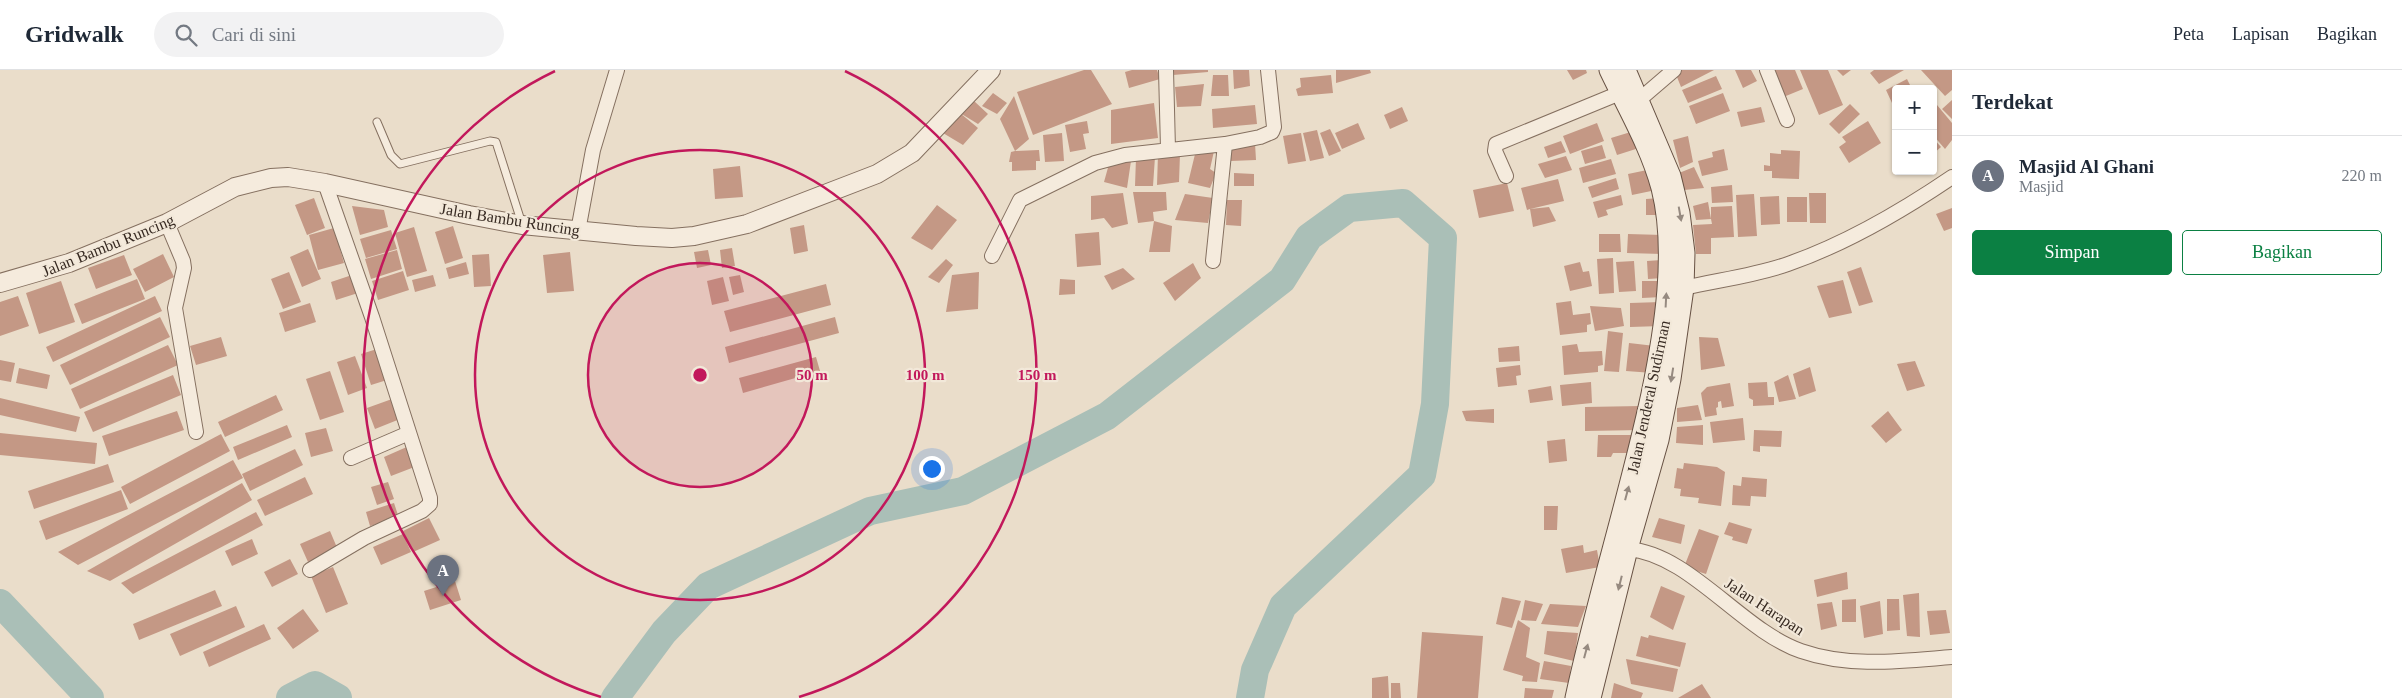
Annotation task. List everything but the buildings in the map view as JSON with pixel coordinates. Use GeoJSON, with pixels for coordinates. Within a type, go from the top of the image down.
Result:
{"type":"FeatureCollection","features":[{"type":"Feature","properties":{"kind":"main road","name":"Jalan Jenderal Sudirman"},"geometry":{"type":"LineString","coordinates":[[1575,698],[1644,460],[1671,379],[1684,288],[1684,253],[1680,213],[1671,176],[1609,70]]}},
{"type":"Feature","properties":{"kind":"main road","name":"Jalan Jenderal Sudirman"},"geometry":{"type":"LineString","coordinates":[[1591,698],[1628,549],[1644,460],[1663,332],[1667,259],[1664,206],[1660,187],[1628,100],[1626,70]]}},
{"type":"Feature","properties":{"kind":"street"},"geometry":{"type":"LineString","coordinates":[[578,231],[593,150],[617,70]]}},
{"type":"Feature","properties":{"kind":"street","name":"Jalan Bambu Runcing"},"geometry":{"type":"LineString","coordinates":[[0,283],[70,263],[167,223],[235,187],[251,182],[288,177],[522,225],[636,236],[672,238],[694,236],[747,224],[877,174],[912,153],[991,70]]}},
{"type":"Feature","properties":{"kind":"street"},"geometry":{"type":"LineString","coordinates":[[1166,70],[1168,149]]}},
{"type":"Feature","properties":{"kind":"street"},"geometry":{"type":"LineString","coordinates":[[992,256],[1020,200],[1095,164],[1125,155],[1225,144],[1260,137],[1272,132],[1274,127],[1268,70]]}},
{"type":"Feature","properties":{"kind":"street"},"geometry":{"type":"LineString","coordinates":[[1506,176],[1495,151],[1496,144],[1628,100],[1674,70]]}},
{"type":"Feature","properties":{"kind":"street"},"geometry":{"type":"LineString","coordinates":[[1767,70],[1787,120]]}},
{"type":"Feature","properties":{"kind":"street"},"geometry":{"type":"LineString","coordinates":[[1213,261],[1225,144]]}},
{"type":"Feature","properties":{"kind":"street"},"geometry":{"type":"LineString","coordinates":[[1684,288],[1777,267],[1823,250],[1890,214],[1952,177]]}},
{"type":"Feature","properties":{"kind":"street"},"geometry":{"type":"LineString","coordinates":[[310,570],[364,538],[429,507],[430,498],[372,317],[325,184]]}},
{"type":"Feature","properties":{"kind":"street"},"geometry":{"type":"LineString","coordinates":[[167,223],[183,261],[184,268],[175,308],[196,432]]}},
{"type":"Feature","properties":{"kind":"street"},"geometry":{"type":"LineString","coordinates":[[351,458],[409,433]]}},
{"type":"Feature","properties":{"kind":"street","name":"Jalan Harapan"},"geometry":{"type":"LineString","coordinates":[[1628,549],[1643,550],[1688,573],[1767,633],[1800,650],[1827,658],[1881,663],[1952,657]]}},
{"type":"Feature","properties":{"kind":"lane"},"geometry":{"type":"LineString","coordinates":[[378,122],[391,155],[400,164],[490,140],[496,142],[522,225]]}},
{"type":"Feature","properties":{"kind":"waterway"},"geometry":{"type":"LineString","coordinates":[[615,698],[664,632],[708,586],[870,511],[963,491],[1107,416],[1282,280],[1309,237],[1349,208],[1403,203],[1443,238],[1435,404],[1422,475],[1283,606],[1255,670],[1250,698]]}},
{"type":"Feature","properties":{"kind":"waterway"},"geometry":{"type":"LineString","coordinates":[[0,603],[90,698]]}},
{"type":"Feature","properties":{"kind":"waterway"},"geometry":{"type":"LineString","coordinates":[[290,698],[315,685],[338,698]]}},
{"type":"Feature","properties":{"kind":"place","name":"Masjid Al Ghani"},"geometry":{"type":"Point","coordinates":[443,596]}}]}
